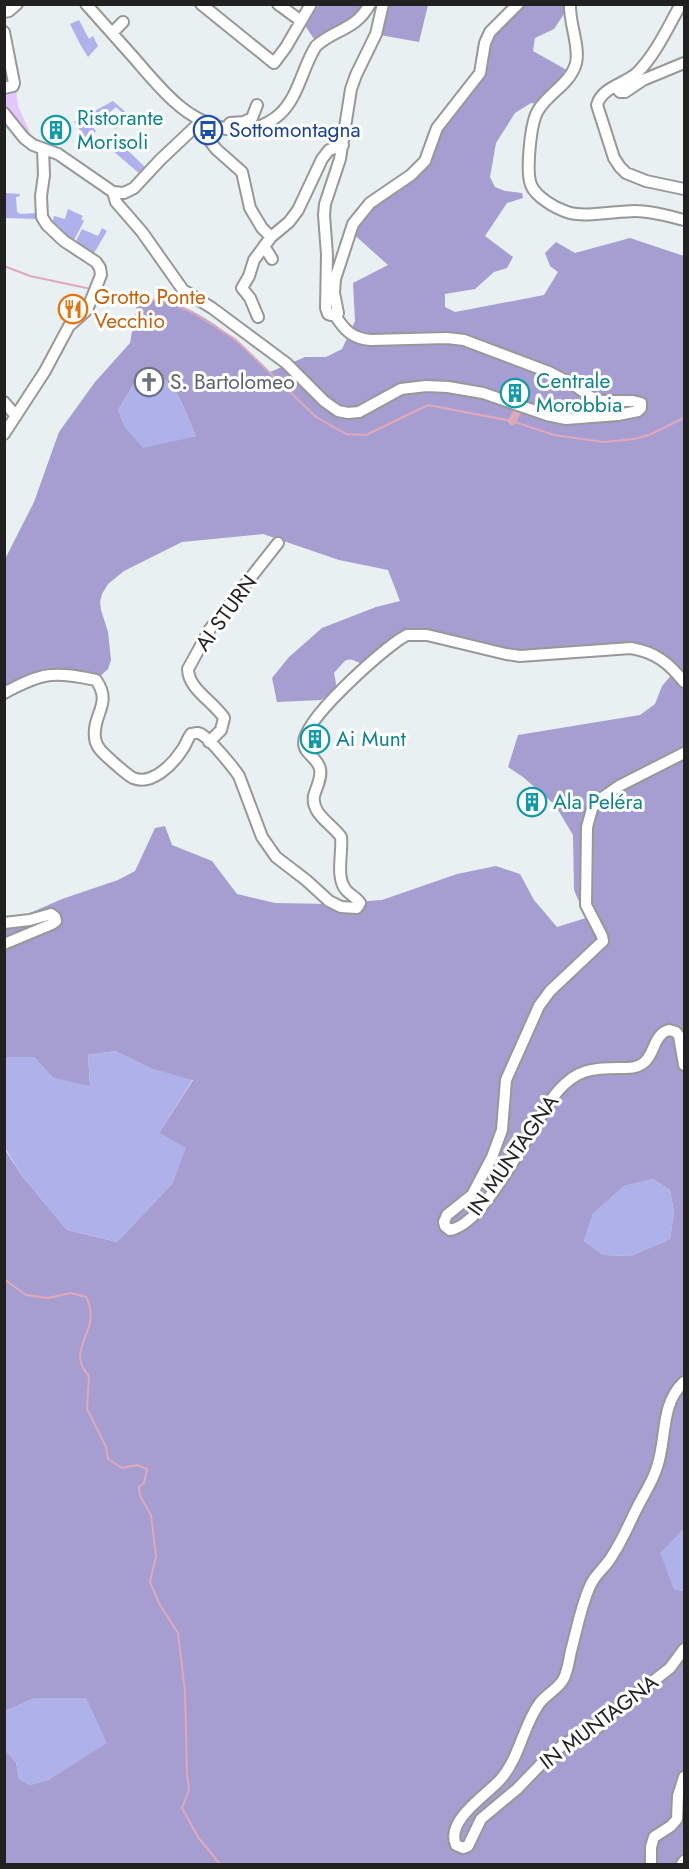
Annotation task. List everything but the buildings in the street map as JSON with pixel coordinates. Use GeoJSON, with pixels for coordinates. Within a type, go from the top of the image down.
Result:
{"type":"FeatureCollection","features":[{"type":"Feature","properties":{"kind":"street"},"geometry":{"type":"LineString","coordinates":[[4,12],[9,11],[16,4]]}},
{"type":"Feature","properties":{"kind":"street"},"geometry":{"type":"LineString","coordinates":[[86,4],[168,96],[184,110],[200,120],[226,129],[242,130],[266,124],[281,114],[293,97],[316,46],[353,24],[370,4]]}},
{"type":"Feature","properties":{"kind":"street"},"geometry":{"type":"LineString","coordinates":[[201,4],[274,63],[311,4]]}},
{"type":"Feature","properties":{"kind":"street"},"geometry":{"type":"LineString","coordinates":[[278,4],[301,21]]}},
{"type":"Feature","properties":{"kind":"street"},"geometry":{"type":"LineString","coordinates":[[113,192],[116,202],[142,232],[183,290],[212,308],[286,363],[324,401],[342,413],[359,412],[401,390],[426,386],[483,393],[547,415],[566,419],[610,417],[635,412],[641,408],[636,401],[595,400],[574,385],[549,372],[464,340],[447,338],[363,339],[348,333],[334,315],[328,314],[324,209],[343,145],[351,89],[376,34],[383,4]]}},
{"type":"Feature","properties":{"kind":"street"},"geometry":{"type":"LineString","coordinates":[[334,315],[339,311],[334,292],[336,274],[353,224],[370,202],[411,175],[425,161],[437,128],[480,73],[485,44],[490,32],[518,4]]}},
{"type":"Feature","properties":{"kind":"street"},"geometry":{"type":"LineString","coordinates":[[570,4],[570,19],[577,58],[572,73],[539,108],[532,122],[530,179],[535,191],[569,213],[637,211],[684,220]]}},
{"type":"Feature","properties":{"kind":"street"},"geometry":{"type":"LineString","coordinates":[[681,4],[655,50],[642,67],[633,76],[601,97],[597,105],[617,164],[626,173],[684,189]]}},
{"type":"Feature","properties":{"kind":"street"},"geometry":{"type":"LineString","coordinates":[[112,33],[123,22]]}},
{"type":"Feature","properties":{"kind":"street"},"geometry":{"type":"LineString","coordinates":[[4,32],[14,77],[9,87]]}},
{"type":"Feature","properties":{"kind":"street"},"geometry":{"type":"LineString","coordinates":[[615,86],[620,92],[624,92],[643,80],[684,63]]}},
{"type":"Feature","properties":{"kind":"street"},"geometry":{"type":"LineString","coordinates":[[226,129],[230,123],[244,122],[252,118],[257,105]]}},
{"type":"Feature","properties":{"kind":"street"},"geometry":{"type":"LineString","coordinates":[[4,113],[24,138],[33,145],[58,154],[113,192],[124,193],[134,188],[200,120]]}},
{"type":"Feature","properties":{"kind":"street"},"geometry":{"type":"LineString","coordinates":[[200,120],[201,129],[216,149],[242,172],[250,208],[268,241],[272,259]]}},
{"type":"Feature","properties":{"kind":"street"},"geometry":{"type":"LineString","coordinates":[[258,317],[242,286],[249,276],[253,261],[268,241],[289,222],[298,210],[322,159],[329,150],[343,145]]}},
{"type":"Feature","properties":{"kind":"street"},"geometry":{"type":"LineString","coordinates":[[4,434],[45,371],[69,327],[86,312],[100,276],[100,268],[96,262],[64,241],[42,217],[40,196],[44,175],[43,149]]}},
{"type":"Feature","properties":{"kind":"street"},"geometry":{"type":"LineString","coordinates":[[4,402],[16,416]]}},
{"type":"Feature","properties":{"kind":"street","name":"AI STURN"},"geometry":{"type":"LineString","coordinates":[[209,742],[221,730],[224,718],[193,684],[188,676],[188,669],[210,629],[278,543]]}},
{"type":"Feature","properties":{"kind":"street"},"geometry":{"type":"LineString","coordinates":[[4,693],[47,674],[96,680],[101,687],[104,700],[95,724],[96,743],[120,768],[135,779],[144,780],[160,773],[176,758],[191,734],[197,733],[204,736],[234,767],[262,837],[276,857],[329,901],[341,908],[351,909],[357,908],[360,903],[345,889],[341,878],[341,837],[315,807],[314,800],[321,774],[320,767],[317,760],[304,747],[304,739],[322,711],[338,693],[407,634],[427,635],[520,656],[631,648],[645,650],[667,662],[684,682]]}},
{"type":"Feature","properties":{"kind":"street","name":"IN MUNTAGNA"},"geometry":{"type":"LineString","coordinates":[[684,753],[619,786],[596,801],[587,827],[586,905],[603,941],[550,991],[539,1006],[506,1080],[502,1130],[492,1156],[472,1195],[449,1212],[444,1219],[445,1226],[450,1230],[454,1229],[471,1219],[499,1182],[554,1096],[572,1077],[588,1070],[640,1066],[650,1056],[661,1034],[669,1030],[676,1032],[679,1036],[684,1065]]}},
{"type":"Feature","properties":{"kind":"street"},"geometry":{"type":"LineString","coordinates":[[4,923],[30,920],[51,914],[55,916],[56,921],[4,944]]}},
{"type":"Feature","properties":{"kind":"street","name":"IN MUNTAGNA"},"geometry":{"type":"LineString","coordinates":[[684,1382],[676,1390],[670,1402],[655,1472],[615,1552],[591,1584],[579,1619],[566,1674],[535,1712],[512,1764],[499,1781],[472,1804],[459,1823],[454,1838],[455,1843],[463,1848],[468,1846],[481,1819],[517,1789],[546,1759],[564,1744],[593,1731],[670,1668],[684,1649]]}},
{"type":"Feature","properties":{"kind":"street"},"geometry":{"type":"LineString","coordinates":[[651,1864],[651,1846],[654,1837],[677,1820],[678,1796],[684,1777]]}},
{"type":"Feature","properties":{"kind":"shaded area"},"geometry":{"type":"Polygon","coordinates":[[[319,5],[363,5],[353,17],[314,39],[304,24],[319,5]]]}},
{"type":"Feature","properties":{"kind":"shaded area"},"geometry":{"type":"Polygon","coordinates":[[[387,5],[428,5],[419,42],[380,35],[387,5]]]}},
{"type":"Feature","properties":{"kind":"shaded area"},"geometry":{"type":"Polygon","coordinates":[[[518,5],[570,5],[554,29],[535,38],[533,51],[572,73],[541,105],[531,103],[515,113],[496,143],[490,177],[495,187],[522,193],[523,198],[507,203],[485,236],[513,257],[507,268],[494,272],[475,289],[445,294],[445,307],[455,312],[544,295],[558,272],[550,266],[545,253],[556,242],[575,253],[630,238],[684,256],[684,1529],[660,1553],[674,1589],[684,1591],[684,1864],[5,1864],[5,1750],[16,1762],[19,1779],[30,1785],[48,1780],[107,1743],[86,1698],[35,1698],[5,1711],[4,1148],[22,1176],[67,1230],[117,1242],[172,1184],[186,1148],[159,1133],[193,1080],[152,1069],[115,1051],[88,1055],[90,1086],[53,1078],[34,1057],[4,1057],[5,924],[62,899],[118,880],[135,871],[155,828],[165,826],[172,845],[212,861],[237,894],[275,903],[330,904],[382,900],[457,874],[496,866],[520,874],[534,900],[557,927],[586,918],[574,890],[573,835],[555,805],[508,767],[518,735],[640,715],[655,704],[662,686],[675,671],[645,650],[520,656],[417,634],[364,665],[347,660],[334,673],[337,689],[321,700],[277,702],[272,678],[289,657],[322,628],[376,607],[400,601],[388,570],[339,560],[263,534],[182,542],[124,571],[108,584],[100,602],[108,632],[111,660],[108,669],[96,680],[47,674],[4,693],[5,559],[34,502],[59,432],[95,382],[130,343],[138,299],[167,302],[198,314],[237,341],[270,372],[305,357],[326,357],[342,349],[355,321],[353,283],[388,265],[350,231],[353,224],[417,170],[434,134],[468,91],[484,48],[518,5]],[[148,372],[136,380],[118,410],[125,427],[143,448],[196,436],[173,388],[158,375],[148,372]],[[653,1179],[624,1186],[593,1214],[584,1241],[603,1255],[631,1256],[670,1239],[674,1213],[670,1190],[653,1179]]]}},
{"type":"Feature","properties":{"kind":"shaded area"},"geometry":{"type":"Polygon","coordinates":[[[79,20],[89,39],[93,36],[98,46],[88,57],[70,24],[79,20]]]}},
{"type":"Feature","properties":{"kind":"shaded area"},"geometry":{"type":"Polygon","coordinates":[[[16,89],[18,106],[32,137],[29,137],[5,109],[5,91],[16,89]]]}},
{"type":"Feature","properties":{"kind":"shaded area"},"geometry":{"type":"Polygon","coordinates":[[[113,101],[129,115],[116,129],[114,127],[124,114],[116,107],[108,114],[102,109],[89,123],[96,131],[88,141],[74,122],[113,101]]]}},
{"type":"Feature","properties":{"kind":"shaded area"},"geometry":{"type":"Polygon","coordinates":[[[115,132],[119,135],[116,139],[146,168],[141,175],[105,144],[115,132]]]}},
{"type":"Feature","properties":{"kind":"shaded area"},"geometry":{"type":"Polygon","coordinates":[[[5,193],[20,194],[16,197],[17,212],[20,214],[37,213],[37,219],[5,218],[5,193]]]}},
{"type":"Feature","properties":{"kind":"shaded area"},"geometry":{"type":"Polygon","coordinates":[[[68,209],[83,216],[81,219],[84,221],[73,242],[52,223],[54,216],[65,219],[68,209]]]}},
{"type":"Feature","properties":{"kind":"shaded area"},"geometry":{"type":"Polygon","coordinates":[[[102,228],[107,231],[94,253],[75,243],[82,229],[98,236],[102,228]]]}},
{"type":"Feature","properties":{"kind":"shaded area"},"geometry":{"type":"Polygon","coordinates":[[[148,372],[166,381],[173,389],[184,407],[196,436],[143,449],[125,427],[118,410],[136,380],[148,372]]]}},
{"type":"Feature","properties":{"kind":"shaded area"},"geometry":{"type":"Polygon","coordinates":[[[115,1051],[152,1069],[193,1079],[159,1133],[187,1148],[172,1184],[117,1242],[67,1230],[22,1176],[5,1148],[5,1057],[34,1057],[53,1078],[90,1085],[88,1055],[115,1051]]]}},
{"type":"Feature","properties":{"kind":"shaded area"},"geometry":{"type":"Polygon","coordinates":[[[653,1179],[670,1190],[674,1213],[670,1239],[631,1256],[603,1255],[584,1241],[593,1214],[624,1186],[653,1179]]]}},
{"type":"Feature","properties":{"kind":"shaded area"},"geometry":{"type":"Polygon","coordinates":[[[684,1529],[684,1591],[674,1589],[659,1553],[684,1529]]]}},
{"type":"Feature","properties":{"kind":"shaded area"},"geometry":{"type":"Polygon","coordinates":[[[35,1698],[86,1698],[108,1743],[48,1780],[30,1785],[19,1779],[16,1762],[5,1750],[5,1711],[35,1698]]]}},
{"type":"Feature","properties":{"kind":"waterway"},"geometry":{"type":"LineString","coordinates":[[4,266],[30,276],[91,289]]}},
{"type":"Feature","properties":{"kind":"waterway"},"geometry":{"type":"LineString","coordinates":[[99,290],[170,303],[192,312],[235,339],[316,417],[346,434],[366,435],[428,405],[512,421],[554,435],[604,442],[649,435],[684,418]]}},
{"type":"Feature","properties":{"kind":"waterway"},"geometry":{"type":"LineString","coordinates":[[512,421],[517,412]]}},
{"type":"Feature","properties":{"kind":"waterway"},"geometry":{"type":"LineString","coordinates":[[4,1279],[26,1295],[48,1298],[71,1293],[86,1297],[90,1309],[90,1320],[80,1357],[82,1366],[89,1376],[87,1409],[106,1447],[108,1459],[122,1468],[137,1465],[147,1469],[144,1483],[139,1487],[140,1496],[151,1515],[156,1556],[150,1582],[160,1605],[178,1633],[185,1692],[189,1790],[182,1808],[198,1837],[220,1864]]}},
{"type":"Feature","properties":{"kind":"place","name":"Ristorante Morisoli"},"geometry":{"type":"Point","coordinates":[56,130]}},
{"type":"Feature","properties":{"kind":"place","name":"Sottomontagna"},"geometry":{"type":"Point","coordinates":[208,130]}},
{"type":"Feature","properties":{"kind":"place","name":"Grotto Ponte Vecchio"},"geometry":{"type":"Point","coordinates":[73,309]}},
{"type":"Feature","properties":{"kind":"place","name":"S. Bartolomeo"},"geometry":{"type":"Point","coordinates":[149,382]}},
{"type":"Feature","properties":{"kind":"place","name":"Centrale Morobbia"},"geometry":{"type":"Point","coordinates":[515,393]}},
{"type":"Feature","properties":{"kind":"place","name":"Ai Munt"},"geometry":{"type":"Point","coordinates":[315,739]}},
{"type":"Feature","properties":{"kind":"place","name":"Ala Peléra"},"geometry":{"type":"Point","coordinates":[532,802]}}]}
